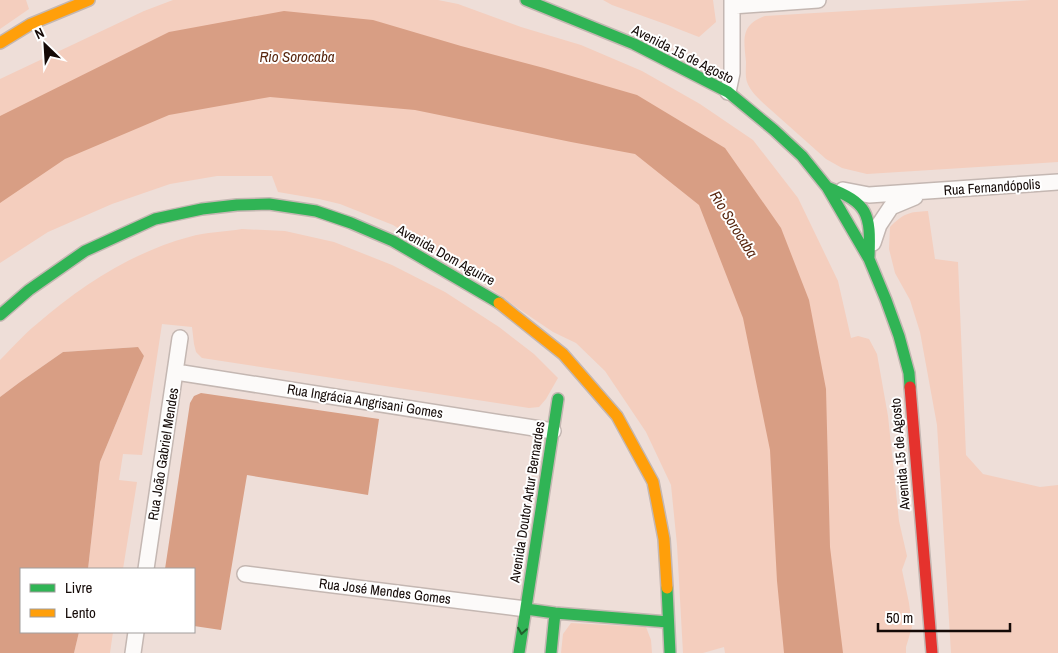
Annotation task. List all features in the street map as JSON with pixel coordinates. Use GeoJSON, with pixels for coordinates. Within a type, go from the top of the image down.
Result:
{"type":"FeatureCollection","features":[{"type":"Feature","properties":{"kind":"main road"},"geometry":{"type":"LineString","coordinates":[[0,43],[26,26],[88,0]]}},
{"type":"Feature","properties":{"kind":"main road","name":"Avenida 15 de Agosto"},"geometry":{"type":"LineString","coordinates":[[526,0],[634,44],[728,92],[802,156],[827,187],[842,200],[852,229],[869,259],[886,300],[899,336],[909,373],[932,653]]}},
{"type":"Feature","properties":{"kind":"main road","name":"Avenida 15 de Agosto"},"geometry":{"type":"LineString","coordinates":[[842,200],[857,202],[865,211],[870,234],[869,259]]}},
{"type":"Feature","properties":{"kind":"main road","name":"Avenida Dom Aguirre"},"geometry":{"type":"LineString","coordinates":[[0,315],[28,290],[85,251],[155,219],[202,209],[269,204],[316,212],[351,223],[393,241],[502,304],[563,354],[617,416],[653,482],[664,539],[670,653]]}},
{"type":"Feature","properties":{"kind":"main road","name":"Avenida Doutor Artur Bernardes"},"geometry":{"type":"LineString","coordinates":[[519,653],[558,399]]}},
{"type":"Feature","properties":{"kind":"main road"},"geometry":{"type":"LineString","coordinates":[[526,610],[668,622]]}},
{"type":"Feature","properties":{"kind":"main road"},"geometry":{"type":"LineString","coordinates":[[551,653],[555,613]]}},
{"type":"Feature","properties":{"kind":"street"},"geometry":{"type":"LineString","coordinates":[[728,92],[732,73],[732,3],[818,0]]}},
{"type":"Feature","properties":{"kind":"street","name":"Rua Fernandópolis"},"geometry":{"type":"LineString","coordinates":[[827,187],[869,195],[1058,182]]}},
{"type":"Feature","properties":{"kind":"street","name":"Rua Fernandópolis"},"geometry":{"type":"LineString","coordinates":[[868,228],[891,207],[926,192]]}},
{"type":"Feature","properties":{"kind":"street"},"geometry":{"type":"LineString","coordinates":[[842,200],[869,195]]}},
{"type":"Feature","properties":{"kind":"street"},"geometry":{"type":"LineString","coordinates":[[869,259],[879,226],[891,207]]}},
{"type":"Feature","properties":{"kind":"street"},"geometry":{"type":"LineString","coordinates":[[852,229],[865,230],[868,228]]}},
{"type":"Feature","properties":{"kind":"street","name":"Rua João Gabriel Mendes"},"geometry":{"type":"LineString","coordinates":[[146,568],[180,338]]}},
{"type":"Feature","properties":{"kind":"street","name":"Rua Ingrácia Angrisani Gomes"},"geometry":{"type":"LineString","coordinates":[[176,372],[553,431]]}},
{"type":"Feature","properties":{"kind":"street","name":"Rua José Mendes Gomes"},"geometry":{"type":"LineString","coordinates":[[245,574],[526,610]]}},
{"type":"Feature","properties":{"kind":"street"},"geometry":{"type":"LineString","coordinates":[[133,653],[136,633]]}},
{"type":"Feature","properties":{"kind":"shaded area"},"geometry":{"type":"Polygon","coordinates":[[[0,0],[26,0],[29,9],[0,29],[0,0]]]}},
{"type":"Feature","properties":{"kind":"shaded area"},"geometry":{"type":"Polygon","coordinates":[[[173,0],[438,0],[458,4],[521,27],[581,45],[642,71],[700,104],[753,140],[798,198],[838,281],[851,338],[858,336],[869,339],[877,354],[888,416],[899,521],[907,556],[902,570],[912,627],[906,653],[725,653],[724,647],[703,653],[683,653],[677,545],[671,485],[646,432],[605,371],[576,343],[553,332],[464,269],[393,225],[340,204],[278,192],[272,176],[217,176],[170,184],[112,204],[48,232],[0,263],[0,79],[144,11],[173,0]]]}},
{"type":"Feature","properties":{"kind":"shaded area"},"geometry":{"type":"Polygon","coordinates":[[[603,0],[713,0],[716,22],[699,37],[603,0]]]}},
{"type":"Feature","properties":{"kind":"shaded area"},"geometry":{"type":"Polygon","coordinates":[[[1058,0],[1058,162],[867,174],[842,168],[826,159],[761,101],[751,90],[747,82],[745,34],[751,24],[765,16],[1058,0]]]}},
{"type":"Feature","properties":{"kind":"shaded area"},"geometry":{"type":"Polygon","coordinates":[[[928,211],[935,259],[958,262],[966,455],[983,474],[1040,487],[1058,485],[1058,653],[951,653],[937,425],[920,332],[910,300],[895,273],[889,249],[890,227],[907,214],[928,211]]]}},
{"type":"Feature","properties":{"kind":"shaded area"},"geometry":{"type":"Polygon","coordinates":[[[242,229],[285,231],[334,242],[392,265],[445,292],[499,327],[534,354],[558,378],[539,407],[529,408],[202,358],[196,352],[192,327],[162,324],[142,455],[123,454],[119,480],[137,482],[123,568],[88,568],[100,462],[144,356],[137,347],[63,352],[0,397],[0,360],[55,309],[109,271],[168,243],[202,234],[242,229]]]}},
{"type":"Feature","properties":{"kind":"shaded area"},"geometry":{"type":"Polygon","coordinates":[[[571,623],[646,627],[651,640],[652,653],[561,653],[563,634],[571,623]]]}},
{"type":"Feature","properties":{"kind":"shaded area"},"geometry":{"type":"Polygon","coordinates":[[[79,633],[113,633],[110,653],[74,653],[79,633]]]}},
{"type":"Feature","properties":{"kind":"water","name":"Rio Sorocaba"},"geometry":{"type":"Polygon","coordinates":[[[284,11],[373,20],[637,95],[725,148],[781,228],[809,300],[826,389],[830,547],[843,653],[784,653],[777,581],[770,450],[743,318],[699,205],[635,154],[415,110],[270,97],[169,115],[65,159],[0,203],[0,116],[169,32],[284,11]]]}},
{"type":"Feature","properties":{"kind":"water"},"geometry":{"type":"Polygon","coordinates":[[[138,347],[144,356],[100,462],[88,568],[20,568],[20,633],[79,633],[74,653],[0,653],[0,397],[63,352],[138,347]]]}},
{"type":"Feature","properties":{"kind":"water"},"geometry":{"type":"Polygon","coordinates":[[[201,393],[379,419],[368,495],[247,475],[221,630],[195,626],[195,568],[165,568],[190,403],[194,396],[201,393]]]}},
{"type":"Feature","properties":{"kind":"traffic: fast"},"geometry":{"type":"LineString","coordinates":[[526,0],[634,44],[728,92],[802,156],[827,187],[869,259],[899,336],[909,373],[910,387]]}},
{"type":"Feature","properties":{"kind":"traffic: fast"},"geometry":{"type":"LineString","coordinates":[[827,187],[851,198],[864,212],[869,230],[869,257]]}},
{"type":"Feature","properties":{"kind":"traffic: fast"},"geometry":{"type":"LineString","coordinates":[[0,315],[29,290],[85,251],[155,219],[202,209],[269,204],[316,211],[351,223],[393,241],[499,303]]}},
{"type":"Feature","properties":{"kind":"traffic: fast"},"geometry":{"type":"LineString","coordinates":[[519,653],[558,399]]}},
{"type":"Feature","properties":{"kind":"traffic: fast"},"geometry":{"type":"LineString","coordinates":[[667,588],[670,653]]}},
{"type":"Feature","properties":{"kind":"traffic: fast"},"geometry":{"type":"LineString","coordinates":[[526,609],[668,622]]}},
{"type":"Feature","properties":{"kind":"traffic: fast"},"geometry":{"type":"LineString","coordinates":[[551,653],[555,613]]}},
{"type":"Feature","properties":{"kind":"traffic: slow"},"geometry":{"type":"LineString","coordinates":[[0,43],[31,24],[89,0]]}},
{"type":"Feature","properties":{"kind":"traffic: slow"},"geometry":{"type":"LineString","coordinates":[[499,303],[563,354],[617,416],[653,482],[664,539],[667,588]]}},
{"type":"Feature","properties":{"kind":"traffic: jam"},"geometry":{"type":"LineString","coordinates":[[910,387],[932,653]]}}]}
